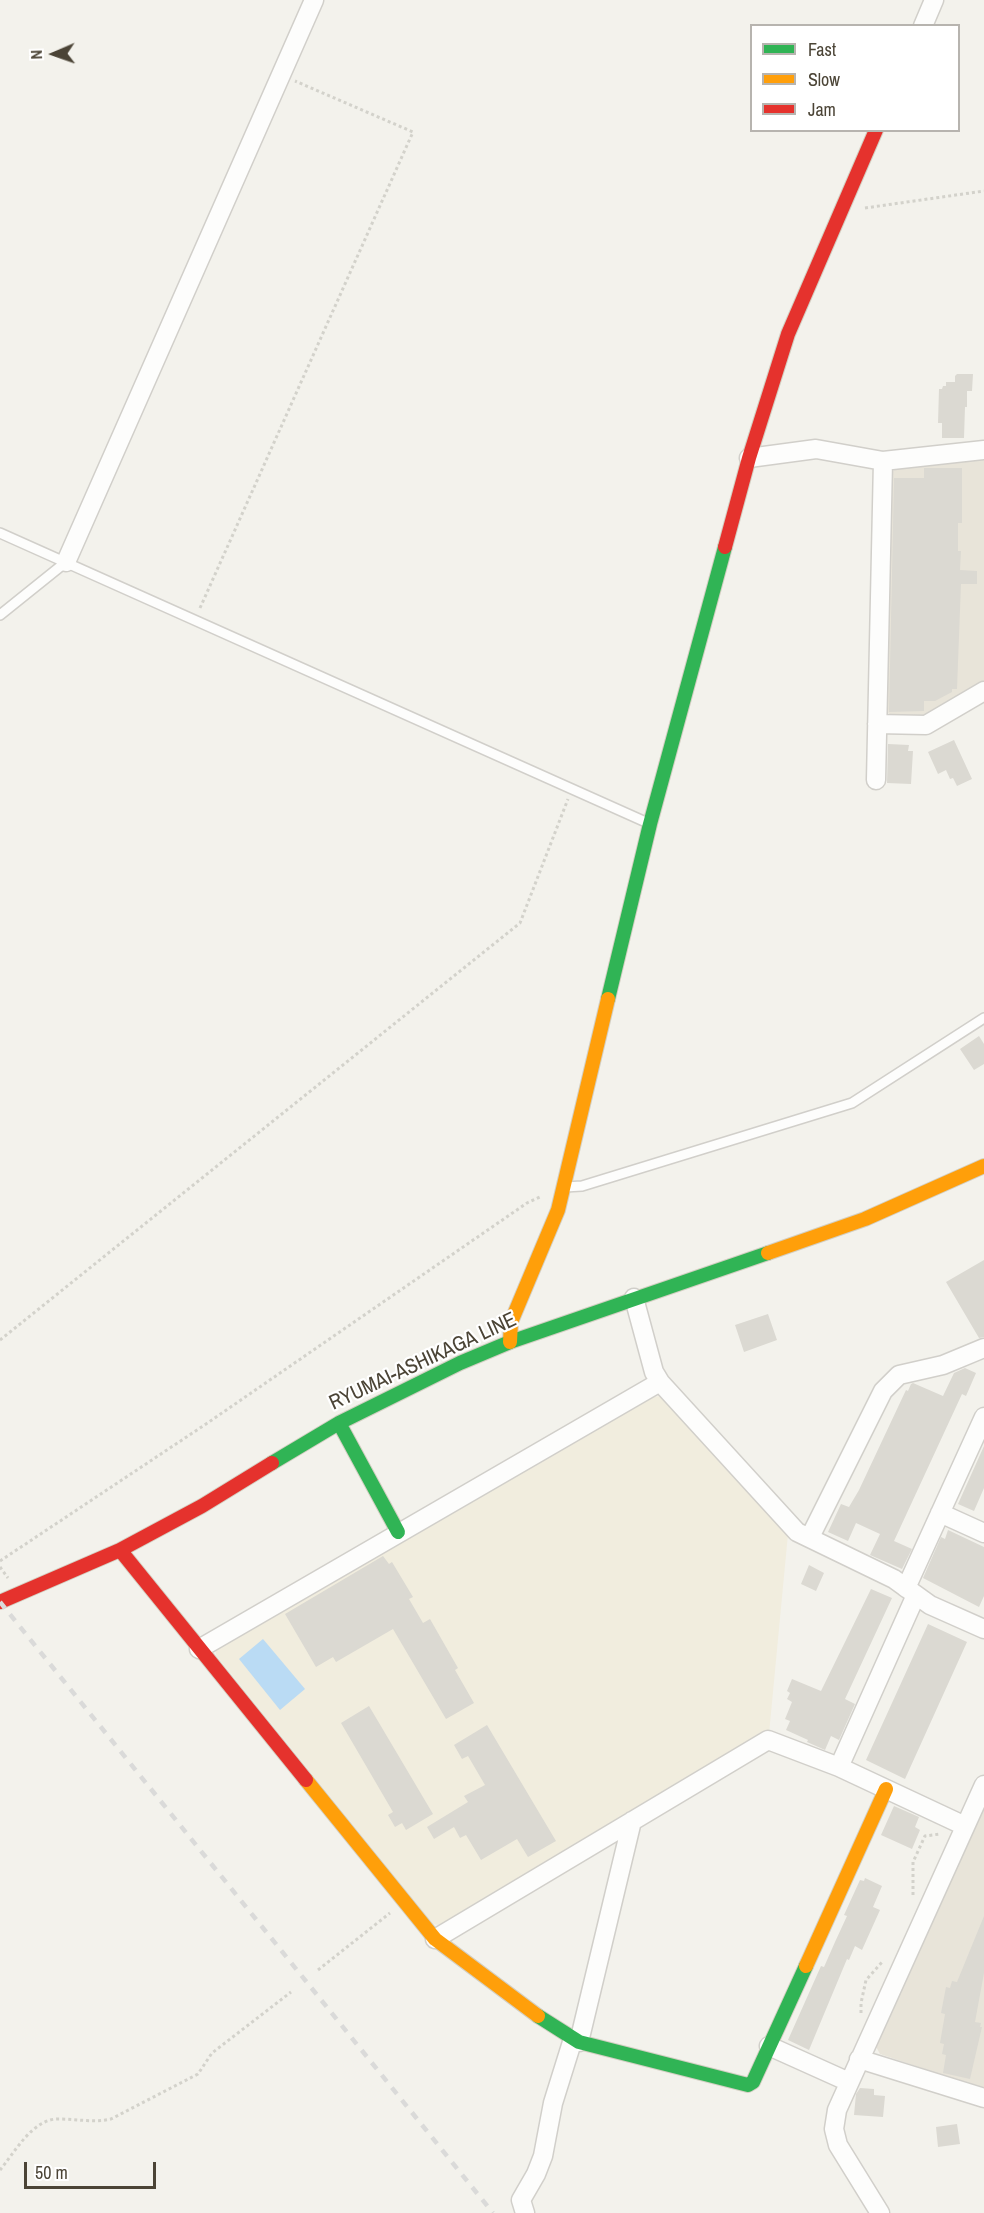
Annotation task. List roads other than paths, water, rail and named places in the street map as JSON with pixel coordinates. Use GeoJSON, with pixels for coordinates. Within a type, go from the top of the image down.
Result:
{"type":"FeatureCollection","features":[{"type":"Feature","properties":{"kind":"street"},"geometry":{"type":"LineString","coordinates":[[66,562],[314,0]]}},
{"type":"Feature","properties":{"kind":"street"},"geometry":{"type":"LineString","coordinates":[[924,24],[934,0]]}},
{"type":"Feature","properties":{"kind":"street"},"geometry":{"type":"LineString","coordinates":[[510,1342],[511,1322],[558,1210],[650,824],[749,458],[788,334],[875,132]]}},
{"type":"Feature","properties":{"kind":"street"},"geometry":{"type":"LineString","coordinates":[[749,458],[816,449],[883,461],[984,450]]}},
{"type":"Feature","properties":{"kind":"street"},"geometry":{"type":"LineString","coordinates":[[876,780],[883,461]]}},
{"type":"Feature","properties":{"kind":"street"},"geometry":{"type":"LineString","coordinates":[[877,724],[926,725],[984,691]]}},
{"type":"Feature","properties":{"kind":"street","name":"RYUMAI-ASHIKAGA LINE"},"geometry":{"type":"LineString","coordinates":[[0,1602],[120,1550],[202,1506],[339,1423],[460,1363],[510,1342],[865,1219],[984,1166]]}},
{"type":"Feature","properties":{"kind":"street"},"geometry":{"type":"LineString","coordinates":[[634,1298],[654,1372],[660,1382],[797,1532],[894,1579],[930,1605],[984,1629]]}},
{"type":"Feature","properties":{"kind":"street"},"geometry":{"type":"LineString","coordinates":[[810,1537],[883,1390],[899,1375],[943,1365],[984,1348]]}},
{"type":"Feature","properties":{"kind":"street"},"geometry":{"type":"LineString","coordinates":[[200,1649],[660,1382]]}},
{"type":"Feature","properties":{"kind":"street"},"geometry":{"type":"LineString","coordinates":[[339,1423],[398,1532]]}},
{"type":"Feature","properties":{"kind":"street"},"geometry":{"type":"LineString","coordinates":[[838,1767],[911,1591],[940,1513],[981,1430]]}},
{"type":"Feature","properties":{"kind":"street"},"geometry":{"type":"LineString","coordinates":[[940,1513],[984,1533]]}},
{"type":"Feature","properties":{"kind":"street"},"geometry":{"type":"LineString","coordinates":[[120,1550],[435,1939],[556,2029],[576,2041],[748,2085],[753,2082],[886,1789]]}},
{"type":"Feature","properties":{"kind":"street"},"geometry":{"type":"LineString","coordinates":[[435,1939],[768,1740],[838,1767],[965,1826]]}},
{"type":"Feature","properties":{"kind":"street"},"geometry":{"type":"LineString","coordinates":[[880,2213],[838,2145],[834,2129],[837,2110],[984,1785]]}},
{"type":"Feature","properties":{"kind":"street"},"geometry":{"type":"LineString","coordinates":[[525,2213],[521,2200],[543,2156],[553,2103],[576,2041],[632,1821]]}},
{"type":"Feature","properties":{"kind":"street"},"geometry":{"type":"LineString","coordinates":[[769,2046],[849,2082]]}},
{"type":"Feature","properties":{"kind":"street"},"geometry":{"type":"LineString","coordinates":[[859,2059],[984,2098]]}},
{"type":"Feature","properties":{"kind":"lane"},"geometry":{"type":"LineString","coordinates":[[0,533],[650,824]]}},
{"type":"Feature","properties":{"kind":"lane"},"geometry":{"type":"LineString","coordinates":[[0,615],[66,562]]}},
{"type":"Feature","properties":{"kind":"lane"},"geometry":{"type":"LineString","coordinates":[[563,1187],[582,1186],[852,1103],[984,1018]]}},
{"type":"Feature","properties":{"kind":"water"},"geometry":{"type":"Polygon","coordinates":[[[263,1639],[305,1689],[280,1710],[239,1659],[263,1639]]]}},
{"type":"Feature","properties":{"kind":"railway"},"geometry":{"type":"LineString","coordinates":[[0,1602],[493,2213]]}}]}
